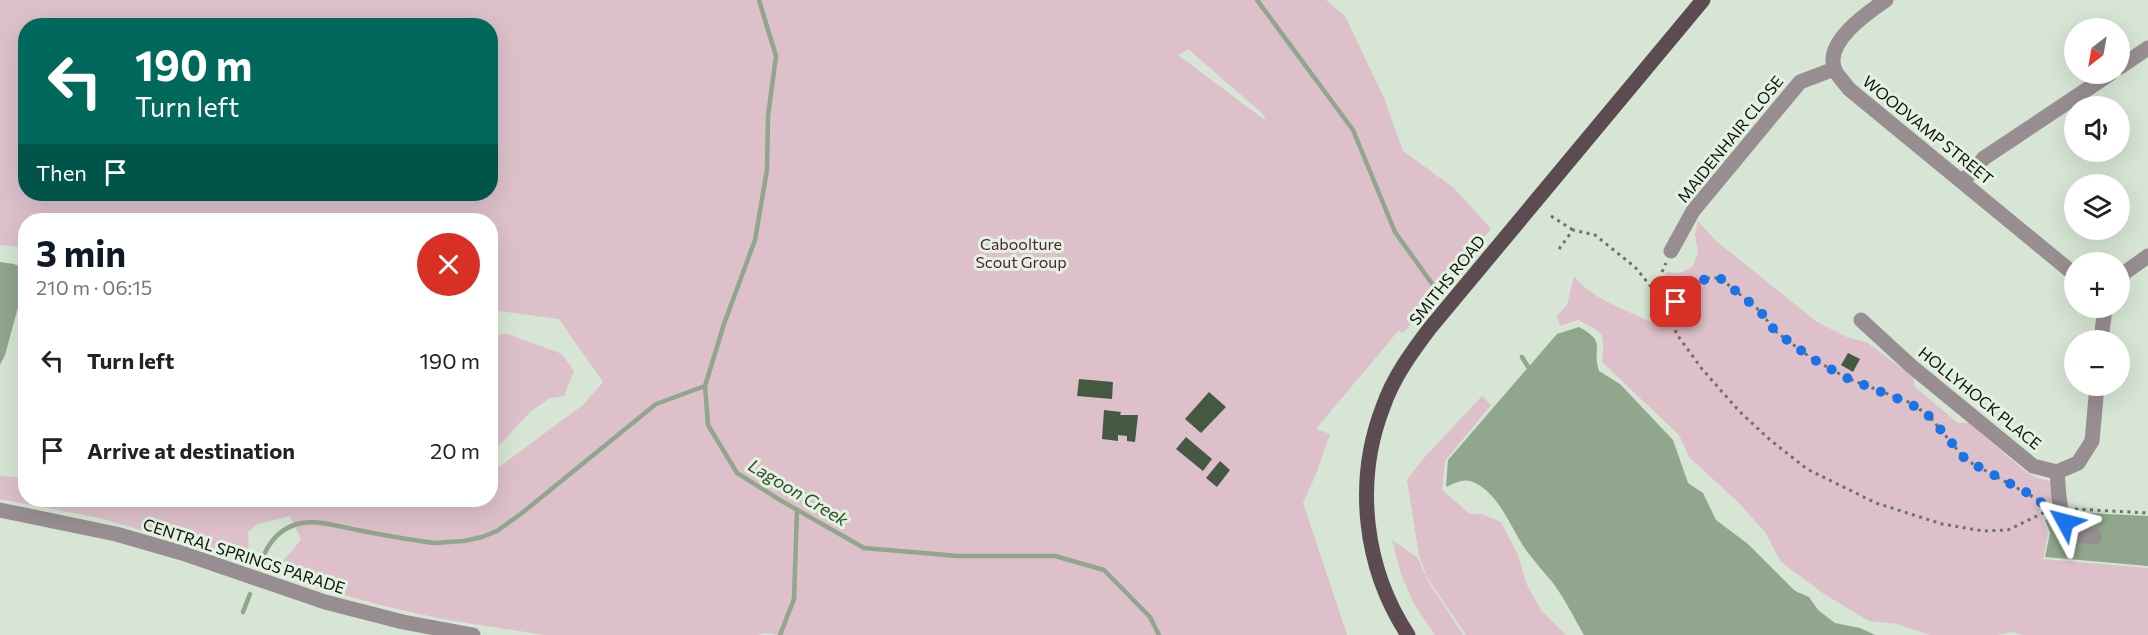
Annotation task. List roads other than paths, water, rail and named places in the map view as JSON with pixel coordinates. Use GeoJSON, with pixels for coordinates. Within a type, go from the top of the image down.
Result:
{"type":"FeatureCollection","features":[{"type":"Feature","properties":{"kind":"main road","name":"SMITHS ROAD"},"geometry":{"type":"LineString","coordinates":[[1408,635],[1380,580],[1367,520],[1366,482],[1372,443],[1390,389],[1401,367],[1430,328],[1702,0]]}},
{"type":"Feature","properties":{"kind":"street"},"geometry":{"type":"LineString","coordinates":[[1834,69],[1835,46],[1860,18],[1886,0]]}},
{"type":"Feature","properties":{"kind":"street"},"geometry":{"type":"LineString","coordinates":[[2130,60],[2148,48]]}},
{"type":"Feature","properties":{"kind":"street","name":"WOODVAMP STREET"},"geometry":{"type":"LineString","coordinates":[[1834,69],[1849,89],[2064,266]]}},
{"type":"Feature","properties":{"kind":"street","name":"MAIDENHAIR CLOSE"},"geometry":{"type":"LineString","coordinates":[[1671,251],[1693,211],[1800,82],[1834,69]]}},
{"type":"Feature","properties":{"kind":"street"},"geometry":{"type":"LineString","coordinates":[[1963,181],[1984,159],[2095,84]]}},
{"type":"Feature","properties":{"kind":"street"},"geometry":{"type":"LineString","coordinates":[[2130,269],[2148,256]]}},
{"type":"Feature","properties":{"kind":"street","name":"HOLLYHOCK PLACE"},"geometry":{"type":"LineString","coordinates":[[1861,320],[1911,366],[2033,466],[2057,472]]}},
{"type":"Feature","properties":{"kind":"street"},"geometry":{"type":"LineString","coordinates":[[2094,537],[2085,537],[2072,532],[2054,510],[2057,472],[2078,463],[2092,441],[2096,396]]}},
{"type":"Feature","properties":{"kind":"street","name":"CENTRAL SPRINGS PARADE"},"geometry":{"type":"LineString","coordinates":[[1,511],[116,534],[192,556],[325,602],[403,622],[473,635]]}},
{"type":"Feature","properties":{"kind":"waterway","name":"Lagoon Creek"},"geometry":{"type":"LineString","coordinates":[[759,0],[776,56],[768,116],[767,170],[755,240],[724,324],[705,386],[708,425],[737,473],[864,548],[958,556],[1055,556],[1104,570],[1150,617],[1159,635]]}},
{"type":"Feature","properties":{"kind":"waterway"},"geometry":{"type":"LineString","coordinates":[[1257,0],[1353,130],[1395,232],[1433,285]]}},
{"type":"Feature","properties":{"kind":"waterway"},"geometry":{"type":"LineString","coordinates":[[1522,357],[1530,370]]}},
{"type":"Feature","properties":{"kind":"waterway"},"geometry":{"type":"LineString","coordinates":[[264,555],[269,545],[281,532],[291,526],[311,522],[435,543],[482,537],[497,531],[522,513],[656,404],[705,386]]}},
{"type":"Feature","properties":{"kind":"waterway"},"geometry":{"type":"LineString","coordinates":[[780,635],[794,599],[797,510]]}},
{"type":"Feature","properties":{"kind":"waterway"},"geometry":{"type":"LineString","coordinates":[[243,612],[250,594]]}},
{"type":"Feature","properties":{"kind":"park label","name":"Caboolture Scout Group"},"geometry":{"type":"Point","coordinates":[1021,253]}}]}
